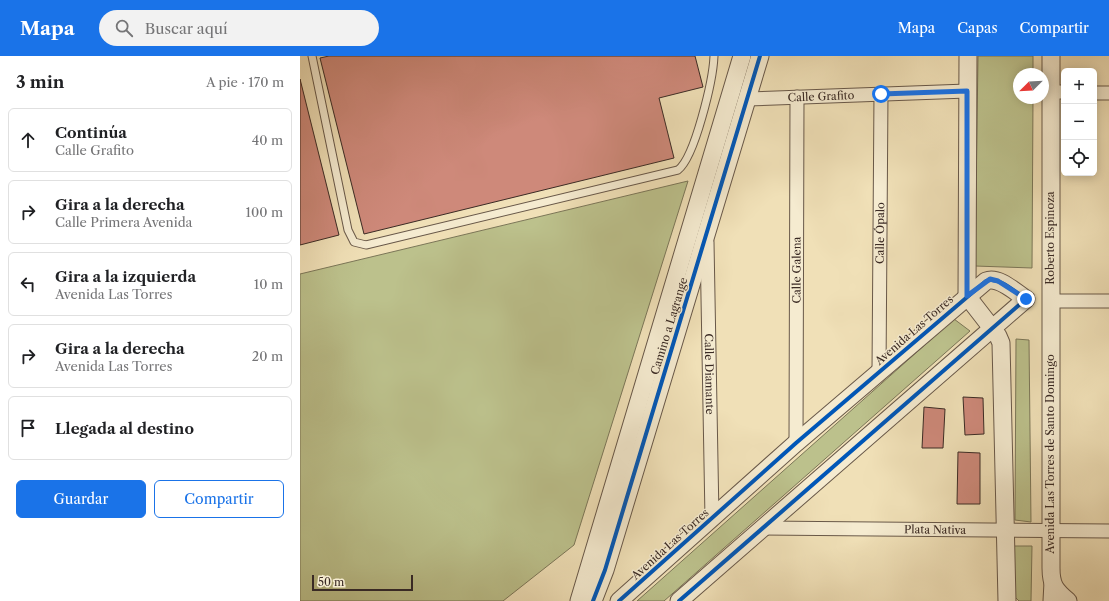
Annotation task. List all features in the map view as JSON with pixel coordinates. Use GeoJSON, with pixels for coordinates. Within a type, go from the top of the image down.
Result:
{"type":"FeatureCollection","features":[{"type":"Feature","properties":{"kind":"street","name":"Camino a Lagrange"},"geometry":{"type":"LineString","coordinates":[[584,598],[742,56]]}},
{"type":"Feature","properties":{"kind":"street","name":"Camino a Lagrange"},"geometry":{"type":"LineString","coordinates":[[584,598],[707,229],[760,56]]}},
{"type":"Feature","properties":{"kind":"street"},"geometry":{"type":"LineString","coordinates":[[967,296],[968,56]]}},
{"type":"Feature","properties":{"kind":"street","name":"Roberto Espinoza"},"geometry":{"type":"LineString","coordinates":[[1050,301],[1057,92],[1051,56]]}},
{"type":"Feature","properties":{"kind":"street","name":"Calle Grafito"},"geometry":{"type":"LineString","coordinates":[[747,99],[967,91]]}},
{"type":"Feature","properties":{"kind":"street"},"geometry":{"type":"LineString","coordinates":[[1097,93],[1109,93]]}},
{"type":"Feature","properties":{"kind":"street","name":"Calle Ópalo"},"geometry":{"type":"LineString","coordinates":[[879,373],[881,94]]}},
{"type":"Feature","properties":{"kind":"street","name":"Calle Galena"},"geometry":{"type":"LineString","coordinates":[[796,443],[797,97]]}},
{"type":"Feature","properties":{"kind":"street","name":"Calle Diamante"},"geometry":{"type":"LineString","coordinates":[[707,229],[712,518]]}},
{"type":"Feature","properties":{"kind":"street","name":"Avenida Las Torres"},"geometry":{"type":"LineString","coordinates":[[619,601],[796,443],[967,296],[990,279],[998,281],[1026,299],[1050,301]]}},
{"type":"Feature","properties":{"kind":"street","name":"Avenida Las Torres"},"geometry":{"type":"LineString","coordinates":[[967,296],[991,327]]}},
{"type":"Feature","properties":{"kind":"street"},"geometry":{"type":"LineString","coordinates":[[679,601],[991,327],[1026,299]]}},
{"type":"Feature","properties":{"kind":"street"},"geometry":{"type":"LineString","coordinates":[[1050,301],[1109,301]]}},
{"type":"Feature","properties":{"kind":"street","name":"Avenida Las Torres de Santo Domingo"},"geometry":{"type":"LineString","coordinates":[[1050,301],[1051,582]]}},
{"type":"Feature","properties":{"kind":"street"},"geometry":{"type":"LineString","coordinates":[[991,327],[1001,343],[1007,601]]}},
{"type":"Feature","properties":{"kind":"street","name":"Plata Nativa"},"geometry":{"type":"LineString","coordinates":[[761,528],[1050,529],[1109,531]]}},
{"type":"Feature","properties":{"kind":"street"},"geometry":{"type":"LineString","coordinates":[[1050,601],[1051,582]]}},
{"type":"Feature","properties":{"kind":"street"},"geometry":{"type":"LineString","coordinates":[[1051,582],[1060,594],[1068,601]]}},
{"type":"Feature","properties":{"kind":"lane"},"geometry":{"type":"LineString","coordinates":[[312,56],[348,230],[354,242],[366,245],[678,170],[687,160],[711,86],[714,56]]}},
{"type":"Feature","properties":{"kind":"green space"},"geometry":{"type":"Polygon","coordinates":[[[978,56],[1033,56],[1033,68],[1013,68],[1013,104],[1033,104],[1032,268],[975,266],[978,56]]]}},
{"type":"Feature","properties":{"kind":"green space"},"geometry":{"type":"Polygon","coordinates":[[[688,181],[574,545],[503,601],[300,601],[300,274],[688,181]]]}},
{"type":"Feature","properties":{"kind":"green space"},"geometry":{"type":"Polygon","coordinates":[[[954,319],[970,331],[664,601],[637,601],[954,319]]]}},
{"type":"Feature","properties":{"kind":"green space"},"geometry":{"type":"Polygon","coordinates":[[[1016,339],[1029,340],[1031,522],[1015,520],[1016,339]]]}},
{"type":"Feature","properties":{"kind":"green space"},"geometry":{"type":"Polygon","coordinates":[[[1014,546],[1032,546],[1031,601],[1019,601],[1014,596],[1014,546]]]}},
{"type":"Feature","properties":{"kind":"building"},"geometry":{"type":"Polygon","coordinates":[[[329,56],[695,56],[703,87],[659,98],[674,158],[364,234],[320,58],[329,56]]]}},
{"type":"Feature","properties":{"kind":"building"},"geometry":{"type":"Polygon","coordinates":[[[300,79],[339,235],[300,245],[300,79]]]}},
{"type":"Feature","properties":{"kind":"building"},"geometry":{"type":"Polygon","coordinates":[[[963,397],[983,398],[984,434],[965,435],[963,397]]]}},
{"type":"Feature","properties":{"kind":"building"},"geometry":{"type":"Polygon","coordinates":[[[924,407],[945,409],[943,448],[922,448],[924,407]]]}},
{"type":"Feature","properties":{"kind":"building"},"geometry":{"type":"Polygon","coordinates":[[[958,452],[980,453],[980,504],[957,504],[958,452]]]}},
{"type":"Feature","properties":{"kind":"cycle path"},"geometry":{"type":"LineString","coordinates":[[593,601],[605,570],[760,56]]}},
{"type":"Feature","properties":{"kind":"cycle path"},"geometry":{"type":"LineString","coordinates":[[619,601],[796,443],[986,281],[991,280],[1001,283],[1026,299],[679,601]]}},
{"type":"Feature","properties":{"kind":"route"},"geometry":{"type":"LineString","coordinates":[[881,94],[967,91],[967,296],[990,279],[998,281],[1026,299]]}}]}
